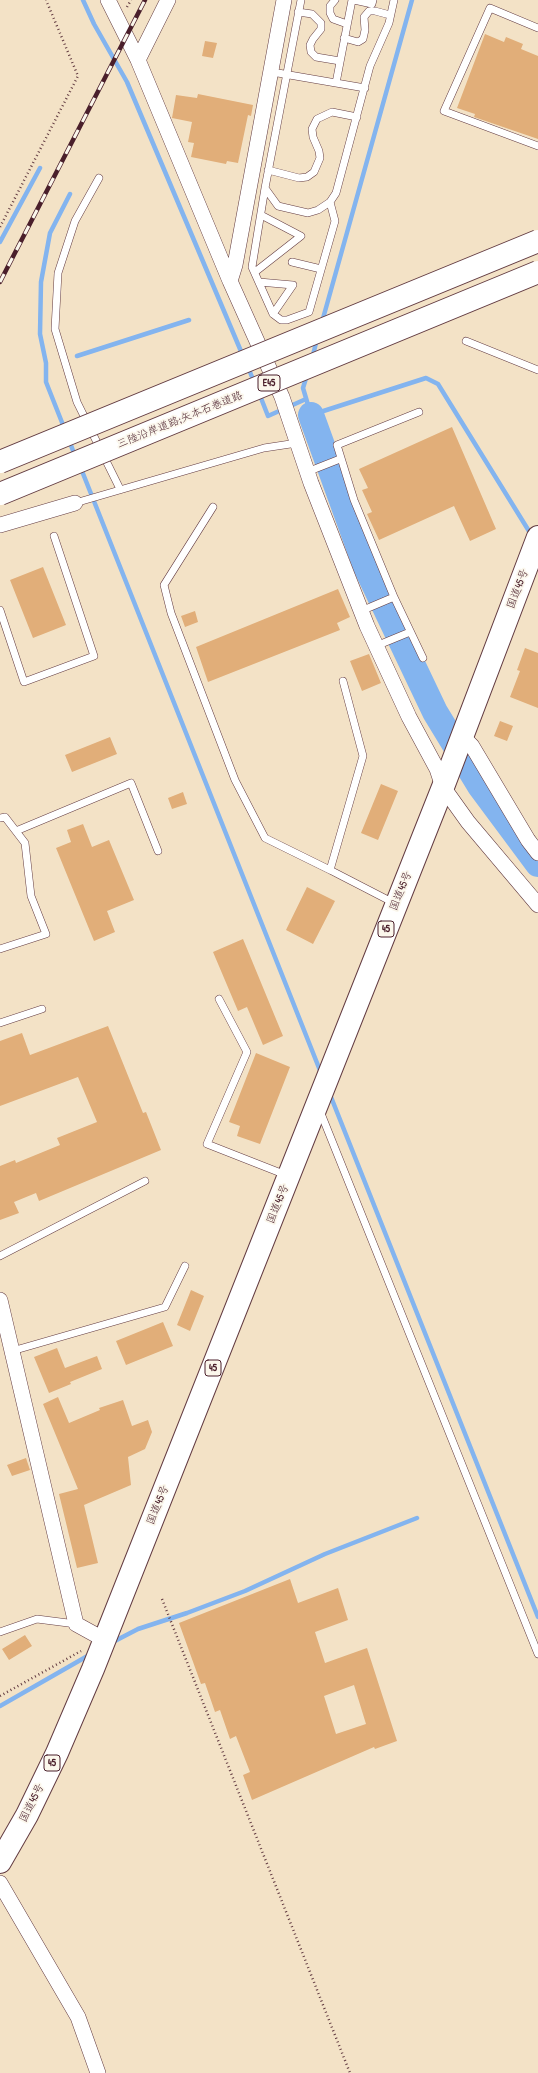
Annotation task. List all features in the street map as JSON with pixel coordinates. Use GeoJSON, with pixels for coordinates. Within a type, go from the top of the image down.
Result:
{"type":"FeatureCollection","features":[{"type":"Feature","properties":{"kind":"highway"},"geometry":{"type":"LineString","coordinates":[[0,462],[538,241]]}},
{"type":"Feature","properties":{"kind":"highway","name":"三陸沿岸道路;矢本石巻道路"},"geometry":{"type":"LineString","coordinates":[[0,494],[538,272]]}},
{"type":"Feature","properties":{"kind":"highway","name":"国道45号"},"geometry":{"type":"LineString","coordinates":[[0,1862],[27,1814],[53,1760],[102,1647],[443,786],[538,537]]}},
{"type":"Feature","properties":{"kind":"street"},"geometry":{"type":"LineString","coordinates":[[108,0],[138,60],[230,281],[282,399],[297,443],[362,611],[409,717],[438,769],[443,786],[468,822],[538,905]]}},
{"type":"Feature","properties":{"kind":"street"},"geometry":{"type":"LineString","coordinates":[[138,60],[168,0]]}},
{"type":"Feature","properties":{"kind":"street"},"geometry":{"type":"LineString","coordinates":[[230,281],[279,73],[284,0]]}},
{"type":"Feature","properties":{"kind":"street"},"geometry":{"type":"LineString","coordinates":[[0,525],[75,503]]}},
{"type":"Feature","properties":{"kind":"street"},"geometry":{"type":"LineString","coordinates":[[462,736],[472,746],[528,840],[538,853]]}},
{"type":"Feature","properties":{"kind":"street"},"geometry":{"type":"LineString","coordinates":[[0,1300],[76,1624],[102,1647]]}},
{"type":"Feature","properties":{"kind":"street"},"geometry":{"type":"LineString","coordinates":[[0,1883],[78,2017],[98,2073]]}},
{"type":"Feature","properties":{"kind":"lane"},"geometry":{"type":"LineString","coordinates":[[301,0],[279,73],[268,170],[252,267],[273,314],[281,320],[287,320],[309,312],[335,221],[330,202]]}},
{"type":"Feature","properties":{"kind":"lane"},"geometry":{"type":"LineString","coordinates":[[335,0],[330,6],[330,13],[333,19],[339,23],[347,24]]}},
{"type":"Feature","properties":{"kind":"lane"},"geometry":{"type":"LineString","coordinates":[[336,82],[353,0],[372,4],[373,0]]}},
{"type":"Feature","properties":{"kind":"lane"},"geometry":{"type":"LineString","coordinates":[[265,188],[278,206],[308,213],[318,210],[330,202],[336,193],[370,66],[390,15],[394,0]]}},
{"type":"Feature","properties":{"kind":"lane"},"geometry":{"type":"LineString","coordinates":[[538,28],[490,8],[444,111],[538,146]]}},
{"type":"Feature","properties":{"kind":"lane"},"geometry":{"type":"LineString","coordinates":[[344,38],[358,42],[363,39],[365,30],[364,17],[369,11],[390,15]]}},
{"type":"Feature","properties":{"kind":"lane"},"geometry":{"type":"LineString","coordinates":[[298,12],[312,14],[321,23],[321,28],[312,39],[310,45],[311,52],[316,57],[340,61]]}},
{"type":"Feature","properties":{"kind":"lane"},"geometry":{"type":"LineString","coordinates":[[279,73],[365,88]]}},
{"type":"Feature","properties":{"kind":"lane"},"geometry":{"type":"LineString","coordinates":[[268,170],[298,178],[307,177],[314,172],[320,158],[312,129],[317,119],[332,112],[357,117]]}},
{"type":"Feature","properties":{"kind":"lane"},"geometry":{"type":"LineString","coordinates":[[99,178],[75,221],[58,273],[55,329],[77,402],[120,489]]}},
{"type":"Feature","properties":{"kind":"lane"},"geometry":{"type":"LineString","coordinates":[[255,272],[301,236],[260,215]]}},
{"type":"Feature","properties":{"kind":"lane"},"geometry":{"type":"LineString","coordinates":[[292,262],[321,269]]}},
{"type":"Feature","properties":{"kind":"lane"},"geometry":{"type":"LineString","coordinates":[[259,282],[293,285],[273,314]]}},
{"type":"Feature","properties":{"kind":"lane"},"geometry":{"type":"LineString","coordinates":[[466,341],[538,370]]}},
{"type":"Feature","properties":{"kind":"lane"},"geometry":{"type":"LineString","coordinates":[[419,412],[337,445],[340,459],[354,500],[394,597],[423,658]]}},
{"type":"Feature","properties":{"kind":"lane"},"geometry":{"type":"LineString","coordinates":[[75,503],[264,448],[297,443]]}},
{"type":"Feature","properties":{"kind":"lane"},"geometry":{"type":"LineString","coordinates":[[308,472],[340,459]]}},
{"type":"Feature","properties":{"kind":"lane"},"geometry":{"type":"LineString","coordinates":[[213,507],[164,585],[171,613],[235,780],[265,838],[396,904]]}},
{"type":"Feature","properties":{"kind":"lane"},"geometry":{"type":"LineString","coordinates":[[0,610],[24,682],[94,656],[54,536]]}},
{"type":"Feature","properties":{"kind":"lane"},"geometry":{"type":"LineString","coordinates":[[362,611],[394,597]]}},
{"type":"Feature","properties":{"kind":"lane"},"geometry":{"type":"LineString","coordinates":[[377,646],[410,632]]}},
{"type":"Feature","properties":{"kind":"lane"},"geometry":{"type":"LineString","coordinates":[[330,870],[363,756],[344,681]]}},
{"type":"Feature","properties":{"kind":"lane"},"geometry":{"type":"LineString","coordinates":[[16,831],[131,783],[158,851]]}},
{"type":"Feature","properties":{"kind":"lane"},"geometry":{"type":"LineString","coordinates":[[0,818],[6,816],[25,843],[31,896],[46,934],[0,949]]}},
{"type":"Feature","properties":{"kind":"lane"},"geometry":{"type":"LineString","coordinates":[[219,999],[247,1052],[207,1144],[288,1176]]}},
{"type":"Feature","properties":{"kind":"lane"},"geometry":{"type":"LineString","coordinates":[[0,1023],[42,1009]]}},
{"type":"Feature","properties":{"kind":"lane"},"geometry":{"type":"LineString","coordinates":[[319,1100],[538,1654]]}},
{"type":"Feature","properties":{"kind":"lane"},"geometry":{"type":"LineString","coordinates":[[0,1256],[145,1181]]}},
{"type":"Feature","properties":{"kind":"lane"},"geometry":{"type":"LineString","coordinates":[[12,1351],[165,1307],[185,1266]]}},
{"type":"Feature","properties":{"kind":"lane"},"geometry":{"type":"LineString","coordinates":[[0,1632],[37,1620],[76,1624]]}},
{"type":"Feature","properties":{"kind":"path"},"geometry":{"type":"LineString","coordinates":[[0,227],[78,76],[46,0]]}},
{"type":"Feature","properties":{"kind":"path"},"geometry":{"type":"LineString","coordinates":[[162,1598],[350,2073]]}},
{"type":"Feature","properties":{"kind":"path"},"geometry":{"type":"LineString","coordinates":[[0,1696],[80,1651],[102,1647]]}},
{"type":"Feature","properties":{"kind":"building"},"geometry":{"type":"Polygon","coordinates":[[[485,34],[504,42],[506,37],[523,44],[521,49],[538,56],[538,139],[474,117],[475,114],[457,108],[485,34]]]}},
{"type":"Feature","properties":{"kind":"building"},"geometry":{"type":"Polygon","coordinates":[[[205,41],[217,43],[213,58],[202,56],[205,41]]]}},
{"type":"Feature","properties":{"kind":"building"},"geometry":{"type":"Polygon","coordinates":[[[198,94],[253,105],[251,116],[248,115],[238,163],[227,161],[226,164],[191,157],[194,143],[188,142],[192,122],[172,118],[176,95],[197,98],[198,94]]]}},
{"type":"Feature","properties":{"kind":"building"},"geometry":{"type":"Polygon","coordinates":[[[452,427],[496,529],[470,541],[454,506],[379,540],[367,514],[372,512],[362,490],[368,488],[359,469],[452,427]]]}},
{"type":"Feature","properties":{"kind":"building"},"geometry":{"type":"Polygon","coordinates":[[[43,567],[66,625],[33,638],[10,580],[43,567]]]}},
{"type":"Feature","properties":{"kind":"building"},"geometry":{"type":"Polygon","coordinates":[[[338,589],[350,617],[337,623],[340,630],[208,682],[196,647],[338,589]]]}},
{"type":"Feature","properties":{"kind":"building"},"geometry":{"type":"Polygon","coordinates":[[[195,611],[198,622],[185,627],[181,616],[195,611]]]}},
{"type":"Feature","properties":{"kind":"building"},"geometry":{"type":"Polygon","coordinates":[[[525,648],[538,653],[538,708],[510,697],[520,671],[517,670],[525,648]]]}},
{"type":"Feature","properties":{"kind":"building"},"geometry":{"type":"Polygon","coordinates":[[[369,654],[381,683],[362,691],[350,661],[369,654]]]}},
{"type":"Feature","properties":{"kind":"building"},"geometry":{"type":"Polygon","coordinates":[[[500,721],[513,726],[507,741],[494,736],[500,721]]]}},
{"type":"Feature","properties":{"kind":"building"},"geometry":{"type":"Polygon","coordinates":[[[110,737],[117,754],[72,772],[65,755],[110,737]]]}},
{"type":"Feature","properties":{"kind":"building"},"geometry":{"type":"Polygon","coordinates":[[[381,784],[398,791],[378,840],[361,833],[381,784]]]}},
{"type":"Feature","properties":{"kind":"building"},"geometry":{"type":"Polygon","coordinates":[[[183,792],[187,804],[172,809],[168,798],[183,792]]]}},
{"type":"Feature","properties":{"kind":"building"},"geometry":{"type":"Polygon","coordinates":[[[83,824],[92,847],[109,840],[134,900],[107,911],[115,932],[94,941],[56,848],[71,842],[67,830],[83,824]]]}},
{"type":"Feature","properties":{"kind":"building"},"geometry":{"type":"Polygon","coordinates":[[[307,887],[335,901],[313,944],[286,930],[307,887]]]}},
{"type":"Feature","properties":{"kind":"building"},"geometry":{"type":"Polygon","coordinates":[[[243,939],[283,1036],[263,1045],[247,1007],[238,1011],[213,952],[243,939]]]}},
{"type":"Feature","properties":{"kind":"building"},"geometry":{"type":"Polygon","coordinates":[[[108,1026],[143,1113],[146,1112],[161,1150],[39,1201],[36,1193],[14,1202],[19,1213],[0,1220],[0,1166],[15,1160],[16,1163],[60,1145],[57,1138],[97,1122],[78,1077],[0,1106],[0,1041],[22,1033],[30,1055],[108,1026]]]}},
{"type":"Feature","properties":{"kind":"building"},"geometry":{"type":"Polygon","coordinates":[[[256,1053],[290,1067],[260,1144],[237,1136],[240,1126],[229,1122],[256,1053]]]}},
{"type":"Feature","properties":{"kind":"building"},"geometry":{"type":"Polygon","coordinates":[[[191,1290],[204,1296],[190,1331],[177,1325],[191,1290]]]}},
{"type":"Feature","properties":{"kind":"building"},"geometry":{"type":"Polygon","coordinates":[[[163,1322],[173,1346],[126,1365],[116,1341],[163,1322]]]}},
{"type":"Feature","properties":{"kind":"building"},"geometry":{"type":"Polygon","coordinates":[[[57,1348],[65,1368],[97,1356],[102,1369],[70,1382],[71,1384],[49,1393],[34,1357],[57,1348]]]}},
{"type":"Feature","properties":{"kind":"building"},"geometry":{"type":"Polygon","coordinates":[[[58,1397],[69,1423],[100,1410],[99,1408],[123,1400],[132,1426],[148,1420],[152,1432],[145,1449],[128,1457],[131,1485],[84,1505],[98,1563],[77,1568],[59,1494],[78,1489],[43,1404],[58,1397]]]}},
{"type":"Feature","properties":{"kind":"building"},"geometry":{"type":"Polygon","coordinates":[[[26,1458],[30,1470],[12,1476],[7,1465],[26,1458]]]}},
{"type":"Feature","properties":{"kind":"building"},"geometry":{"type":"Polygon","coordinates":[[[290,1579],[298,1603],[338,1588],[348,1620],[315,1632],[325,1663],[367,1648],[397,1741],[375,1749],[374,1747],[252,1800],[243,1775],[250,1772],[236,1736],[230,1739],[220,1710],[215,1712],[205,1683],[201,1684],[179,1623],[290,1579]],[[354,1685],[324,1696],[336,1734],[366,1724],[354,1685]]]}},
{"type":"Feature","properties":{"kind":"building"},"geometry":{"type":"Polygon","coordinates":[[[25,1635],[32,1646],[9,1660],[2,1649],[25,1635]]]}},
{"type":"Feature","properties":{"kind":"waterway"},"geometry":{"type":"LineString","coordinates":[[83,0],[94,24],[127,82],[243,356]]}},
{"type":"Feature","properties":{"kind":"waterway"},"geometry":{"type":"LineString","coordinates":[[322,322],[412,0]]}},
{"type":"Feature","properties":{"kind":"waterway"},"geometry":{"type":"LineString","coordinates":[[0,242],[40,168]]}},
{"type":"Feature","properties":{"kind":"waterway"},"geometry":{"type":"LineString","coordinates":[[65,430],[46,382],[46,363],[40,334],[41,282],[50,233],[70,194]]}},
{"type":"Feature","properties":{"kind":"waterway"},"geometry":{"type":"LineString","coordinates":[[77,356],[189,320]]}},
{"type":"Feature","properties":{"kind":"waterway"},"geometry":{"type":"LineString","coordinates":[[312,359],[317,339]]}},
{"type":"Feature","properties":{"kind":"waterway"},"geometry":{"type":"LineString","coordinates":[[248,367],[254,382]]}},
{"type":"Feature","properties":{"kind":"waterway"},"geometry":{"type":"LineString","coordinates":[[307,375],[303,388],[311,415],[426,378],[438,384],[532,536]]}},
{"type":"Feature","properties":{"kind":"waterway"},"geometry":{"type":"LineString","coordinates":[[259,393],[268,416],[306,399]]}},
{"type":"Feature","properties":{"kind":"waterway"},"geometry":{"type":"LineString","coordinates":[[311,415],[366,567],[435,712],[480,786],[538,864]]}},
{"type":"Feature","properties":{"kind":"waterway"},"geometry":{"type":"LineString","coordinates":[[69,440],[75,456]]}},
{"type":"Feature","properties":{"kind":"waterway"},"geometry":{"type":"LineString","coordinates":[[80,466],[321,1073]]}},
{"type":"Feature","properties":{"kind":"waterway"},"geometry":{"type":"LineString","coordinates":[[329,1092],[538,1617]]}},
{"type":"Feature","properties":{"kind":"waterway"},"geometry":{"type":"LineString","coordinates":[[111,1643],[138,1629],[187,1613],[245,1591],[325,1554],[417,1518]]}},
{"type":"Feature","properties":{"kind":"waterway"},"geometry":{"type":"LineString","coordinates":[[0,1706],[91,1654]]}},
{"type":"Feature","properties":{"kind":"railway"},"geometry":{"type":"LineString","coordinates":[[0,282],[145,0]]}}]}
